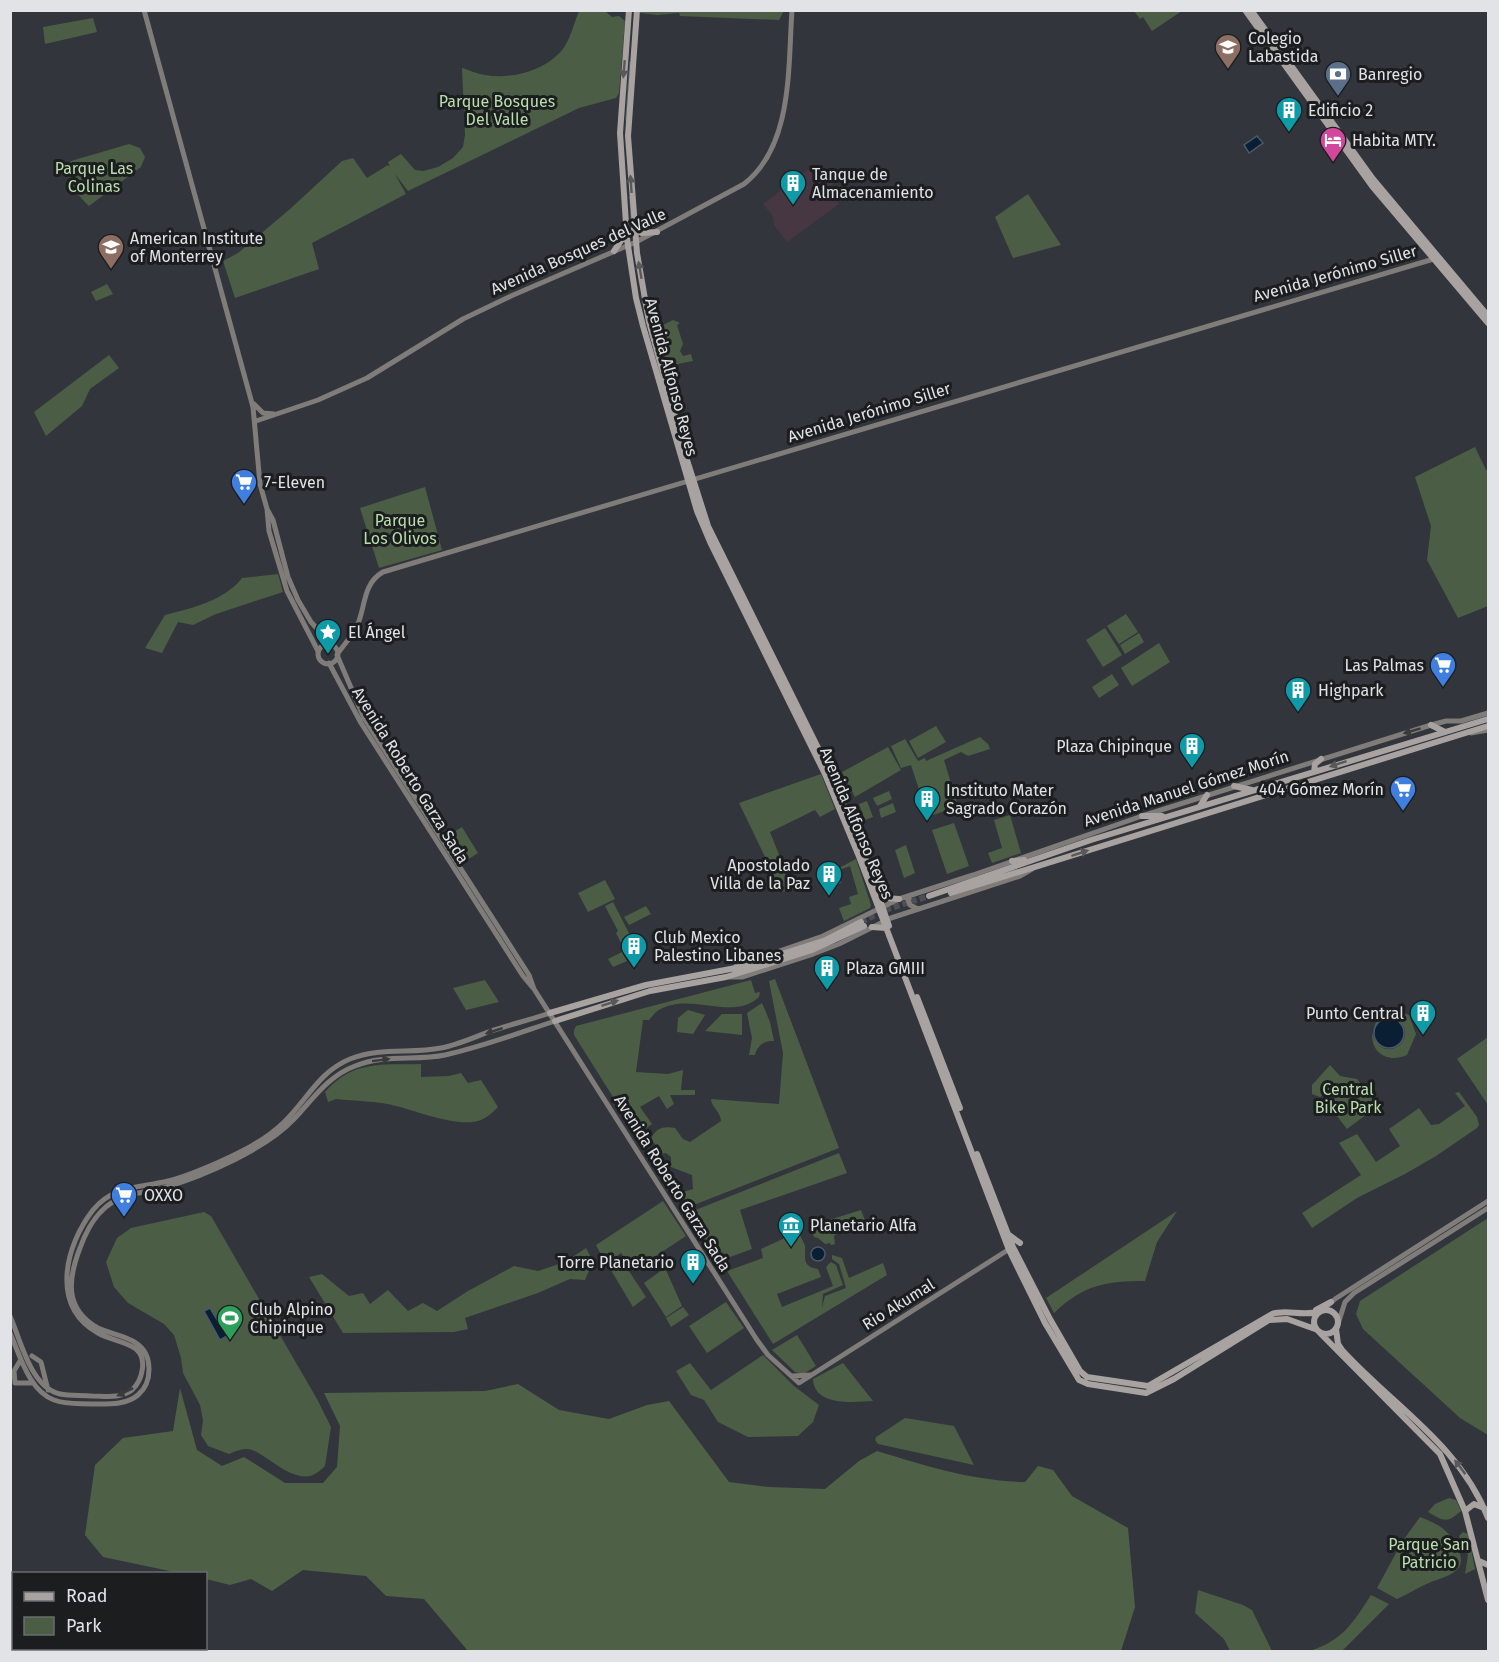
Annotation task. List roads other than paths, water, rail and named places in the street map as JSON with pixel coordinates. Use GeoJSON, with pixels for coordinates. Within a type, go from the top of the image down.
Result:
{"type":"FeatureCollection","features":[{"type":"Feature","properties":{"kind":"main road","name":"Avenida Alfonso Reyes"},"geometry":{"type":"LineString","coordinates":[[629,10],[620,133],[628,245],[643,326],[690,480],[711,544],[825,774],[880,907],[1011,1249],[1076,1377],[1081,1382],[1140,1393],[1154,1389],[1174,1378],[1269,1320],[1287,1319],[1318,1331],[1435,1447],[1465,1511],[1488,1600]]}},
{"type":"Feature","properties":{"kind":"main road","name":"Avenida Alfonso Reyes"},"geometry":{"type":"LineString","coordinates":[[637,10],[628,129],[634,229],[649,322],[690,480],[708,526],[830,772],[878,892],[880,907]]}},
{"type":"Feature","properties":{"kind":"main road"},"geometry":{"type":"LineString","coordinates":[[1245,10],[1372,186],[1488,316]]}},
{"type":"Feature","properties":{"kind":"main road"},"geometry":{"type":"LineString","coordinates":[[1251,10],[1373,180],[1488,322]]}},
{"type":"Feature","properties":{"kind":"main road"},"geometry":{"type":"LineString","coordinates":[[634,229],[642,233],[657,232]]}},
{"type":"Feature","properties":{"kind":"main road"},"geometry":{"type":"LineString","coordinates":[[614,251],[627,232]]}},
{"type":"Feature","properties":{"kind":"main road","name":"Avenida Manuel Gómez Morín"},"geometry":{"type":"LineString","coordinates":[[1488,719],[1168,816],[929,898],[1036,867],[1463,733],[1488,728]]}},
{"type":"Feature","properties":{"kind":"main road"},"geometry":{"type":"LineString","coordinates":[[1431,725],[1446,732]]}},
{"type":"Feature","properties":{"kind":"main road"},"geometry":{"type":"LineString","coordinates":[[1314,772],[1314,766],[1321,759]]}},
{"type":"Feature","properties":{"kind":"main road"},"geometry":{"type":"LineString","coordinates":[[1234,786],[1253,790]]}},
{"type":"Feature","properties":{"kind":"main road"},"geometry":{"type":"LineString","coordinates":[[1200,806],[1207,795]]}},
{"type":"Feature","properties":{"kind":"main road"},"geometry":{"type":"LineString","coordinates":[[1142,816],[1168,816]]}},
{"type":"Feature","properties":{"kind":"main road"},"geometry":{"type":"LineString","coordinates":[[1012,861],[1042,858]]}},
{"type":"Feature","properties":{"kind":"main road"},"geometry":{"type":"LineString","coordinates":[[878,892],[885,898],[899,899]]}},
{"type":"Feature","properties":{"kind":"main road","name":"Avenida Alfonso Reyes"},"geometry":{"type":"LineString","coordinates":[[885,923],[1008,1234],[1011,1249]]}},
{"type":"Feature","properties":{"kind":"main road"},"geometry":{"type":"LineString","coordinates":[[866,924],[885,923]]}},
{"type":"Feature","properties":{"kind":"main road","name":"Avenida Manuel Gómez Morín"},"geometry":{"type":"LineString","coordinates":[[550,1013],[646,984],[730,970],[817,943],[866,924]]}},
{"type":"Feature","properties":{"kind":"main road","name":"Avenida Manuel Gómez Morín"},"geometry":{"type":"LineString","coordinates":[[555,1021],[650,991],[726,977],[812,950],[866,924]]}},
{"type":"Feature","properties":{"kind":"main road"},"geometry":{"type":"LineString","coordinates":[[1008,1234],[1020,1243]]}},
{"type":"Feature","properties":{"kind":"main road"},"geometry":{"type":"LineString","coordinates":[[1309,1314],[1331,1302]]}},
{"type":"Feature","properties":{"kind":"main road","name":"Avenida Alfonso Reyes"},"geometry":{"type":"LineString","coordinates":[[1046,1319],[1083,1375],[1140,1386],[1154,1384],[1272,1314],[1284,1311],[1309,1314],[1321,1311]]}},
{"type":"Feature","properties":{"kind":"main road"},"geometry":{"type":"LineString","coordinates":[[1337,1327],[1329,1334],[1318,1331],[1313,1322],[1321,1311],[1332,1312],[1338,1319],[1338,1344],[1341,1350],[1433,1436],[1468,1478],[1488,1518]]}},
{"type":"Feature","properties":{"kind":"main road"},"geometry":{"type":"LineString","coordinates":[[1465,1511],[1474,1504],[1485,1509]]}},
{"type":"Feature","properties":{"kind":"main road"},"geometry":{"type":"LineString","coordinates":[[1479,1561],[1488,1565]]}},
{"type":"Feature","properties":{"kind":"street"},"geometry":{"type":"LineString","coordinates":[[144,10],[252,401],[256,421],[258,476],[267,509],[269,531],[287,591],[321,660],[329,663],[336,660],[338,654],[311,622],[298,600],[288,577],[273,520],[267,509]]}},
{"type":"Feature","properties":{"kind":"street","name":"Avenida Bosques del Valle"},"geometry":{"type":"LineString","coordinates":[[256,421],[318,400],[367,378],[463,319],[657,232],[744,184],[767,158],[778,135],[784,114],[792,10]]}},
{"type":"Feature","properties":{"kind":"street","name":"Avenida Jerónimo Siller"},"geometry":{"type":"LineString","coordinates":[[338,654],[358,624],[366,592],[374,579],[383,572],[1436,258]]}},
{"type":"Feature","properties":{"kind":"street"},"geometry":{"type":"LineString","coordinates":[[252,401],[263,413],[278,414]]}},
{"type":"Feature","properties":{"kind":"street"},"geometry":{"type":"LineString","coordinates":[[318,651],[324,644],[332,645],[348,638]]}},
{"type":"Feature","properties":{"kind":"street","name":"Avenida Roberto Garza Sada"},"geometry":{"type":"LineString","coordinates":[[338,654],[360,711],[529,975],[534,989]]}},
{"type":"Feature","properties":{"kind":"street","name":"Avenida Roberto Garza Sada"},"geometry":{"type":"LineString","coordinates":[[329,663],[354,711],[379,751],[523,976],[550,1013],[757,1340],[768,1355],[799,1383]]}},
{"type":"Feature","properties":{"kind":"street"},"geometry":{"type":"LineString","coordinates":[[337,679],[352,688]]}},
{"type":"Feature","properties":{"kind":"street"},"geometry":{"type":"LineString","coordinates":[[354,711],[370,728],[379,751]]}},
{"type":"Feature","properties":{"kind":"street","name":"Avenida Manuel Gómez Morín"},"geometry":{"type":"LineString","coordinates":[[866,924],[880,907],[912,894],[1234,786],[1431,725],[1461,722],[1488,713]]}},
{"type":"Feature","properties":{"kind":"street","name":"Avenida Manuel Gómez Morín"},"geometry":{"type":"LineString","coordinates":[[885,923],[918,909],[1020,876],[1036,867]]}},
{"type":"Feature","properties":{"kind":"street"},"geometry":{"type":"LineString","coordinates":[[912,894],[908,900],[910,905],[918,909]]}},
{"type":"Feature","properties":{"kind":"street"},"geometry":{"type":"LineString","coordinates":[[10,1333],[33,1383],[48,1397],[67,1403],[115,1404],[131,1400],[147,1382],[148,1364],[145,1352],[136,1342],[98,1328],[86,1319],[78,1310],[71,1294],[71,1279],[84,1236],[93,1220],[105,1206],[121,1197],[163,1188],[204,1175],[247,1154],[282,1130],[316,1088],[322,1077],[340,1064],[364,1054],[440,1048],[550,1013]]}},
{"type":"Feature","properties":{"kind":"street"},"geometry":{"type":"LineString","coordinates":[[10,1316],[34,1372],[48,1390],[69,1395],[118,1396],[132,1390],[141,1377],[142,1362],[139,1352],[97,1333],[83,1322],[71,1305],[67,1292],[66,1278],[71,1255],[84,1224],[105,1198],[120,1190],[188,1175],[254,1144],[281,1125],[316,1088],[328,1083],[348,1069],[368,1062],[445,1055],[555,1021]]}},
{"type":"Feature","properties":{"kind":"street"},"geometry":{"type":"LineString","coordinates":[[322,1077],[328,1083]]}},
{"type":"Feature","properties":{"kind":"street"},"geometry":{"type":"LineString","coordinates":[[1321,1311],[1331,1302],[1488,1201]]}},
{"type":"Feature","properties":{"kind":"street"},"geometry":{"type":"LineString","coordinates":[[1337,1327],[1345,1302],[1354,1293],[1488,1208]]}},
{"type":"Feature","properties":{"kind":"street","name":"Rio Akumal"},"geometry":{"type":"LineString","coordinates":[[799,1383],[1011,1249]]}},
{"type":"Feature","properties":{"kind":"street"},"geometry":{"type":"LineString","coordinates":[[32,1356],[41,1362],[48,1390]]}},
{"type":"Feature","properties":{"kind":"street"},"geometry":{"type":"LineString","coordinates":[[20,1361],[14,1371],[15,1383],[33,1383]]}},
{"type":"Feature","properties":{"kind":"street"},"geometry":{"type":"LineString","coordinates":[[792,1377],[811,1375]]}},
{"type":"Feature","properties":{"kind":"water"},"geometry":{"type":"Polygon","coordinates":[[[1257,136],[1263,143],[1249,153],[1244,145],[1257,136]]]}},
{"type":"Feature","properties":{"kind":"water"},"geometry":{"type":"Polygon","coordinates":[[[1389,1018],[1395,1019],[1403,1027],[1403,1039],[1395,1047],[1389,1048],[1383,1047],[1375,1039],[1374,1033],[1375,1027],[1383,1019],[1389,1018]]]}},
{"type":"Feature","properties":{"kind":"water"},"geometry":{"type":"Polygon","coordinates":[[[815,1247],[821,1247],[825,1254],[821,1261],[815,1261],[811,1257],[811,1251],[815,1247]]]}},
{"type":"Feature","properties":{"kind":"water"},"geometry":{"type":"Polygon","coordinates":[[[210,1308],[227,1336],[220,1340],[204,1311],[210,1308]]]}},
{"type":"Feature","properties":{"kind":"waterway"},"geometry":{"type":"LineString","coordinates":[[626,120],[630,62]]}},
{"type":"Feature","properties":{"kind":"waterway"},"geometry":{"type":"LineString","coordinates":[[630,197],[632,233]]}},
{"type":"Feature","properties":{"kind":"tunnel"},"geometry":{"type":"LineString","coordinates":[[861,922],[888,909],[929,896]]}},
{"type":"Feature","properties":{"kind":"place","name":"Colegio Labastida"},"geometry":{"type":"Point","coordinates":[1228,70]}},
{"type":"Feature","properties":{"kind":"place","name":"Banregio"},"geometry":{"type":"Point","coordinates":[1338,97]}},
{"type":"Feature","properties":{"kind":"place","name":"Edificio 2"},"geometry":{"type":"Point","coordinates":[1289,133]}},
{"type":"Feature","properties":{"kind":"place","name":"Habita MTY."},"geometry":{"type":"Point","coordinates":[1333,163]}},
{"type":"Feature","properties":{"kind":"place","name":"Tanque de Almacenamiento"},"geometry":{"type":"Point","coordinates":[793,206]}},
{"type":"Feature","properties":{"kind":"place","name":"American Institute of Monterrey"},"geometry":{"type":"Point","coordinates":[111,270]}},
{"type":"Feature","properties":{"kind":"place","name":"7-Eleven"},"geometry":{"type":"Point","coordinates":[244,505]}},
{"type":"Feature","properties":{"kind":"place","name":"El Ángel"},"geometry":{"type":"Point","coordinates":[328,655]}},
{"type":"Feature","properties":{"kind":"place","name":"Las Palmas"},"geometry":{"type":"Point","coordinates":[1443,688]}},
{"type":"Feature","properties":{"kind":"place","name":"Highpark"},"geometry":{"type":"Point","coordinates":[1298,713]}},
{"type":"Feature","properties":{"kind":"place","name":"Plaza Chipinque"},"geometry":{"type":"Point","coordinates":[1192,769]}},
{"type":"Feature","properties":{"kind":"place","name":"404 Gómez Morín"},"geometry":{"type":"Point","coordinates":[1403,812]}},
{"type":"Feature","properties":{"kind":"place","name":"Instituto Mater Sagrado Corazón"},"geometry":{"type":"Point","coordinates":[927,822]}},
{"type":"Feature","properties":{"kind":"place","name":"Apostolado Villa de la Paz"},"geometry":{"type":"Point","coordinates":[829,897]}},
{"type":"Feature","properties":{"kind":"place","name":"Club Mexico Palestino Libanes"},"geometry":{"type":"Point","coordinates":[634,969]}},
{"type":"Feature","properties":{"kind":"place","name":"Plaza GMIII"},"geometry":{"type":"Point","coordinates":[827,991]}},
{"type":"Feature","properties":{"kind":"place","name":"Punto Central"},"geometry":{"type":"Point","coordinates":[1423,1036]}},
{"type":"Feature","properties":{"kind":"place","name":"OXXO"},"geometry":{"type":"Point","coordinates":[124,1218]}},
{"type":"Feature","properties":{"kind":"place","name":"Planetario Alfa"},"geometry":{"type":"Point","coordinates":[791,1248]}},
{"type":"Feature","properties":{"kind":"place","name":"Torre Planetario"},"geometry":{"type":"Point","coordinates":[693,1285]}},
{"type":"Feature","properties":{"kind":"place","name":"Club Alpino Chipinque"},"geometry":{"type":"Point","coordinates":[230,1341]}},
{"type":"Feature","properties":{"kind":"park label","name":"Parque Bosques Del Valle"},"geometry":{"type":"Point","coordinates":[497,110]}},
{"type":"Feature","properties":{"kind":"park label","name":"Parque Las Colinas"},"geometry":{"type":"Point","coordinates":[94,177]}},
{"type":"Feature","properties":{"kind":"park label","name":"Parque Los Olivos"},"geometry":{"type":"Point","coordinates":[400,529]}},
{"type":"Feature","properties":{"kind":"park label","name":"Central Bike Park"},"geometry":{"type":"Point","coordinates":[1348,1098]}},
{"type":"Feature","properties":{"kind":"park label","name":"Parque San Patricio"},"geometry":{"type":"Point","coordinates":[1429,1553]}}]}
